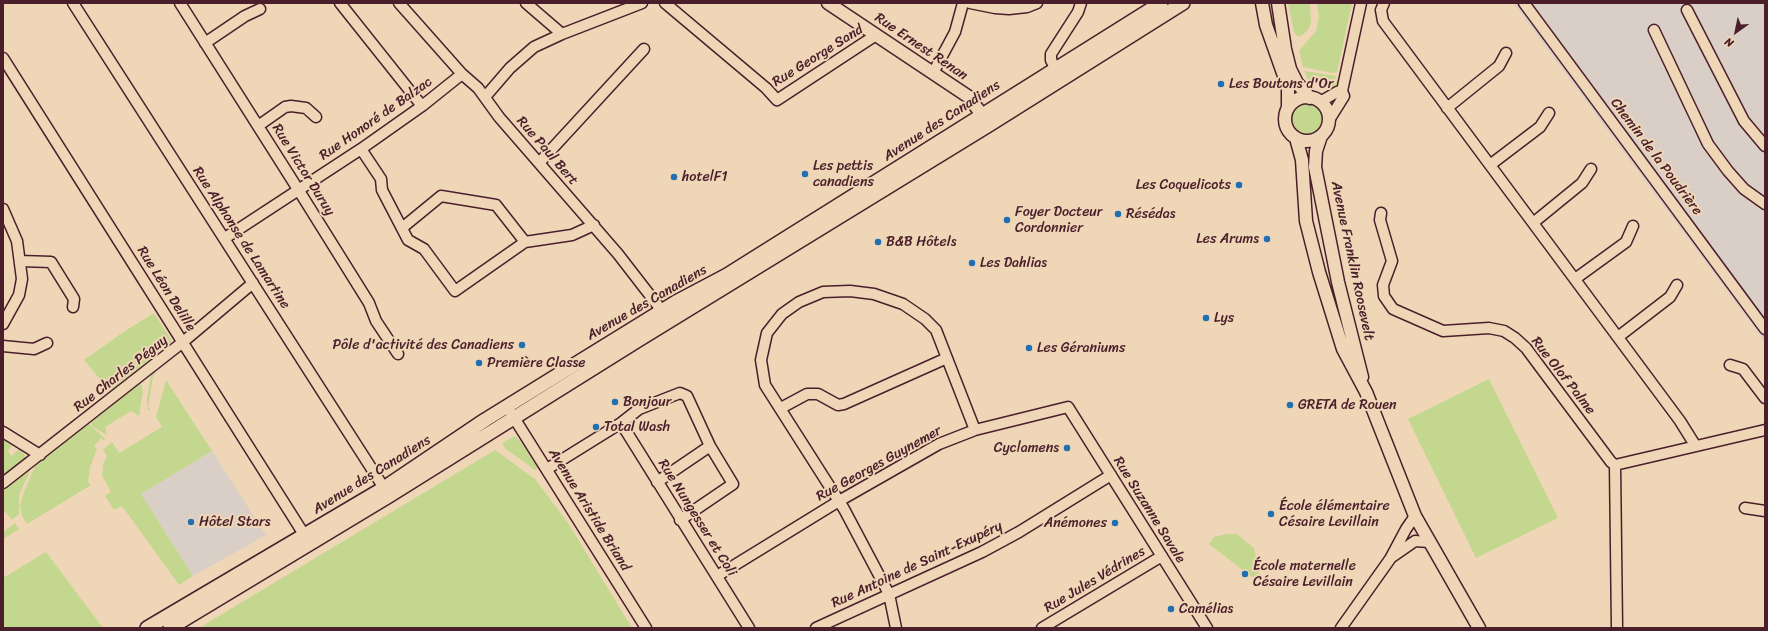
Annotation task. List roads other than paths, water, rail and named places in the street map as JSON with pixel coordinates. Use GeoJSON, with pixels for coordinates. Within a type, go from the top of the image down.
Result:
{"type":"FeatureCollection","features":[{"type":"Feature","properties":{"kind":"main road","name":"Avenue des Canadiens"},"geometry":{"type":"LineString","coordinates":[[666,316],[922,154],[982,114],[1161,3]]}},
{"type":"Feature","properties":{"kind":"main road","name":"Avenue des Canadiens"},"geometry":{"type":"LineString","coordinates":[[147,628],[511,412],[666,316],[989,125],[1183,3]]}},
{"type":"Feature","properties":{"kind":"main road","name":"Avenue des Canadiens"},"geometry":{"type":"LineString","coordinates":[[170,628],[389,496],[511,412]]}},
{"type":"Feature","properties":{"kind":"street","name":"Rue Alphonse de Lamartine"},"geometry":{"type":"LineString","coordinates":[[73,3],[384,488]]}},
{"type":"Feature","properties":{"kind":"street","name":"Rue Victor Duruy"},"geometry":{"type":"LineString","coordinates":[[180,3],[299,190],[369,303],[376,321],[398,354]]}},
{"type":"Feature","properties":{"kind":"street"},"geometry":{"type":"LineString","coordinates":[[340,3],[422,106]]}},
{"type":"Feature","properties":{"kind":"street","name":"Rue Paul Bert"},"geometry":{"type":"LineString","coordinates":[[399,3],[462,74],[485,97],[499,117],[594,225],[666,316]]}},
{"type":"Feature","properties":{"kind":"street"},"geometry":{"type":"LineString","coordinates":[[526,3],[562,34]]}},
{"type":"Feature","properties":{"kind":"street"},"geometry":{"type":"LineString","coordinates":[[485,97],[522,56],[534,48],[562,34],[642,3]]}},
{"type":"Feature","properties":{"kind":"street","name":"Rue George Sand"},"geometry":{"type":"LineString","coordinates":[[665,3],[766,88],[777,100],[876,35]]}},
{"type":"Feature","properties":{"kind":"street","name":"Rue Ernest Renan"},"geometry":{"type":"LineString","coordinates":[[830,3],[969,97],[989,125]]}},
{"type":"Feature","properties":{"kind":"street"},"geometry":{"type":"LineString","coordinates":[[933,73],[955,32],[963,3]]}},
{"type":"Feature","properties":{"kind":"street"},"geometry":{"type":"LineString","coordinates":[[970,3],[995,8],[1027,7],[1037,3]]}},
{"type":"Feature","properties":{"kind":"street"},"geometry":{"type":"LineString","coordinates":[[1055,68],[1051,60],[1051,54],[1078,12],[1081,3]]}},
{"type":"Feature","properties":{"kind":"street"},"geometry":{"type":"LineString","coordinates":[[1262,3],[1266,25],[1288,87],[1288,108],[1285,116],[1285,124],[1288,131],[1296,138],[1308,141],[1321,136],[1344,96],[1342,91],[1361,3]]}},
{"type":"Feature","properties":{"kind":"street"},"geometry":{"type":"LineString","coordinates":[[1278,3],[1285,49],[1290,69],[1297,84],[1327,112],[1329,120]]}},
{"type":"Feature","properties":{"kind":"street"},"geometry":{"type":"LineString","coordinates":[[1384,3],[1381,10],[1383,22],[1618,337],[1696,445]]}},
{"type":"Feature","properties":{"kind":"street","name":"Chemin de la Poudrière"},"geometry":{"type":"LineString","coordinates":[[1524,3],[1765,328]]}},
{"type":"Feature","properties":{"kind":"street"},"geometry":{"type":"LineString","coordinates":[[205,42],[245,16],[260,9]]}},
{"type":"Feature","properties":{"kind":"street"},"geometry":{"type":"LineString","coordinates":[[1687,10],[1744,121],[1765,146]]}},
{"type":"Feature","properties":{"kind":"street"},"geometry":{"type":"LineString","coordinates":[[1654,30],[1708,144],[1744,189],[1765,204]]}},
{"type":"Feature","properties":{"kind":"street"},"geometry":{"type":"LineString","coordinates":[[540,163],[644,49]]}},
{"type":"Feature","properties":{"kind":"street"},"geometry":{"type":"LineString","coordinates":[[1447,108],[1499,66],[1506,53]]}},
{"type":"Feature","properties":{"kind":"street","name":"Rue Léon Delille"},"geometry":{"type":"LineString","coordinates":[[3,58],[304,536]]}},
{"type":"Feature","properties":{"kind":"street","name":"Rue Honoré de Balzac"},"geometry":{"type":"LineString","coordinates":[[225,238],[361,149],[422,106],[462,74]]}},
{"type":"Feature","properties":{"kind":"street"},"geometry":{"type":"LineString","coordinates":[[1288,108],[1296,100],[1315,100],[1342,91]]}},
{"type":"Feature","properties":{"kind":"street"},"geometry":{"type":"LineString","coordinates":[[258,126],[285,107],[291,106],[306,108],[316,117]]}},
{"type":"Feature","properties":{"kind":"street"},"geometry":{"type":"LineString","coordinates":[[1490,165],[1540,127],[1549,113]]}},
{"type":"Feature","properties":{"kind":"street","name":"Avenue Franklin Roosevelt"},"geometry":{"type":"LineString","coordinates":[[1321,136],[1315,164],[1338,282],[1366,392]]}},
{"type":"Feature","properties":{"kind":"street","name":"Avenue Franklin Roosevelt"},"geometry":{"type":"LineString","coordinates":[[1296,138],[1302,160],[1306,221],[1319,272],[1343,349],[1366,392],[1416,516],[1429,542],[1479,628]]}},
{"type":"Feature","properties":{"kind":"street"},"geometry":{"type":"LineString","coordinates":[[361,149],[381,179],[382,190],[408,240],[424,248],[455,292],[524,242],[572,235],[594,225]]}},
{"type":"Feature","properties":{"kind":"street"},"geometry":{"type":"LineString","coordinates":[[1533,224],[1582,183],[1591,169]]}},
{"type":"Feature","properties":{"kind":"street"},"geometry":{"type":"LineString","coordinates":[[402,228],[441,196],[496,205],[524,242]]}},
{"type":"Feature","properties":{"kind":"street"},"geometry":{"type":"LineString","coordinates":[[3,209],[17,241],[22,279],[19,295],[3,324]]}},
{"type":"Feature","properties":{"kind":"street","name":"Rue Olof Palme"},"geometry":{"type":"LineString","coordinates":[[1381,213],[1380,220],[1392,261],[1384,285],[1384,296],[1393,308],[1443,331],[1489,328],[1504,332],[1515,338],[1526,348],[1615,465]]}},
{"type":"Feature","properties":{"kind":"street"},"geometry":{"type":"LineString","coordinates":[[1575,279],[1626,242],[1633,226]]}},
{"type":"Feature","properties":{"kind":"street"},"geometry":{"type":"LineString","coordinates":[[20,261],[51,262],[74,299],[73,307]]}},
{"type":"Feature","properties":{"kind":"street","name":"Rue Charles Péguy"},"geometry":{"type":"LineString","coordinates":[[3,484],[183,342],[253,283]]}},
{"type":"Feature","properties":{"kind":"street"},"geometry":{"type":"LineString","coordinates":[[1618,337],[1670,297],[1677,285]]}},
{"type":"Feature","properties":{"kind":"street"},"geometry":{"type":"LineString","coordinates":[[896,628],[889,594],[839,501],[765,385],[761,360],[767,332],[782,314],[798,302],[823,292],[850,291],[874,294],[903,304],[925,319],[936,330],[976,430]]}},
{"type":"Feature","properties":{"kind":"street"},"geometry":{"type":"LineString","coordinates":[[3,346],[34,349],[47,344]]}},
{"type":"Feature","properties":{"kind":"street"},"geometry":{"type":"LineString","coordinates":[[781,408],[807,394],[818,394],[838,405],[844,404],[947,358]]}},
{"type":"Feature","properties":{"kind":"street"},"geometry":{"type":"LineString","coordinates":[[1730,365],[1743,369],[1765,398]]}},
{"type":"Feature","properties":{"kind":"street"},"geometry":{"type":"LineString","coordinates":[[547,469],[621,423],[639,409],[680,393],[687,396],[710,446],[733,484],[680,520]]}},
{"type":"Feature","properties":{"kind":"street","name":"Rue Georges Guynemer"},"geometry":{"type":"LineString","coordinates":[[717,576],[839,501],[940,444],[976,430],[1068,407]]}},
{"type":"Feature","properties":{"kind":"street","name":"Rue Suzanne Savale"},"geometry":{"type":"LineString","coordinates":[[1068,407],[1207,628]]}},
{"type":"Feature","properties":{"kind":"street","name":"Avenue Aristide Briand"},"geometry":{"type":"LineString","coordinates":[[511,412],[646,628]]}},
{"type":"Feature","properties":{"kind":"street","name":"Rue Nungesser et Coli"},"geometry":{"type":"LineString","coordinates":[[621,423],[680,520],[749,628]]}},
{"type":"Feature","properties":{"kind":"street"},"geometry":{"type":"LineString","coordinates":[[1617,628],[1615,465],[1765,430]]}},
{"type":"Feature","properties":{"kind":"street"},"geometry":{"type":"LineString","coordinates":[[3,432],[40,455]]}},
{"type":"Feature","properties":{"kind":"street"},"geometry":{"type":"LineString","coordinates":[[657,482],[710,446]]}},
{"type":"Feature","properties":{"kind":"street","name":"Rue Antoine de Saint-Exupéry"},"geometry":{"type":"LineString","coordinates":[[816,628],[982,552],[1019,532],[1111,475]]}},
{"type":"Feature","properties":{"kind":"street"},"geometry":{"type":"LineString","coordinates":[[1745,508],[1765,511]]}},
{"type":"Feature","properties":{"kind":"street"},"geometry":{"type":"LineString","coordinates":[[1341,628],[1390,559],[1406,529],[1416,516]]}},
{"type":"Feature","properties":{"kind":"street"},"geometry":{"type":"LineString","coordinates":[[1390,559],[1414,541],[1429,542]]}},
{"type":"Feature","properties":{"kind":"street","name":"Rue Jules Védrines"},"geometry":{"type":"LineString","coordinates":[[1042,628],[1162,556]]}},
{"type":"Feature","properties":{"kind":"place","name":"Les Boutons d'Or"},"geometry":{"type":"Point","coordinates":[1221,84]}},
{"type":"Feature","properties":{"kind":"place","name":"Les pettis canadiens"},"geometry":{"type":"Point","coordinates":[805,174]}},
{"type":"Feature","properties":{"kind":"place","name":"hotelF1"},"geometry":{"type":"Point","coordinates":[674,177]}},
{"type":"Feature","properties":{"kind":"place","name":"Les Coquelicots"},"geometry":{"type":"Point","coordinates":[1239,185]}},
{"type":"Feature","properties":{"kind":"place","name":"Résédas"},"geometry":{"type":"Point","coordinates":[1118,214]}},
{"type":"Feature","properties":{"kind":"place","name":"Foyer Docteur Cordonnier"},"geometry":{"type":"Point","coordinates":[1007,220]}},
{"type":"Feature","properties":{"kind":"place","name":"Les Arums"},"geometry":{"type":"Point","coordinates":[1267,239]}},
{"type":"Feature","properties":{"kind":"place","name":"B&B Hôtels"},"geometry":{"type":"Point","coordinates":[878,242]}},
{"type":"Feature","properties":{"kind":"place","name":"Les Dahlias"},"geometry":{"type":"Point","coordinates":[972,263]}},
{"type":"Feature","properties":{"kind":"place","name":"Lys"},"geometry":{"type":"Point","coordinates":[1206,318]}},
{"type":"Feature","properties":{"kind":"place","name":"Pôle d'activité des Canadiens"},"geometry":{"type":"Point","coordinates":[522,345]}},
{"type":"Feature","properties":{"kind":"place","name":"Les Géraniums"},"geometry":{"type":"Point","coordinates":[1029,348]}},
{"type":"Feature","properties":{"kind":"place","name":"Première Classe"},"geometry":{"type":"Point","coordinates":[479,363]}},
{"type":"Feature","properties":{"kind":"place","name":"Bonjour"},"geometry":{"type":"Point","coordinates":[615,402]}},
{"type":"Feature","properties":{"kind":"place","name":"GRETA de Rouen"},"geometry":{"type":"Point","coordinates":[1290,405]}},
{"type":"Feature","properties":{"kind":"place","name":"Total Wash"},"geometry":{"type":"Point","coordinates":[596,427]}},
{"type":"Feature","properties":{"kind":"place","name":"Cyclamens"},"geometry":{"type":"Point","coordinates":[1067,448]}},
{"type":"Feature","properties":{"kind":"place","name":"École élémentaire Césaire Levillain"},"geometry":{"type":"Point","coordinates":[1271,514]}},
{"type":"Feature","properties":{"kind":"place","name":"Hôtel Stars"},"geometry":{"type":"Point","coordinates":[191,522]}},
{"type":"Feature","properties":{"kind":"place","name":"Anémones"},"geometry":{"type":"Point","coordinates":[1115,523]}},
{"type":"Feature","properties":{"kind":"place","name":"École maternelle Césaire Levillain"},"geometry":{"type":"Point","coordinates":[1245,574]}},
{"type":"Feature","properties":{"kind":"place","name":"Camélias"},"geometry":{"type":"Point","coordinates":[1171,609]}}]}
